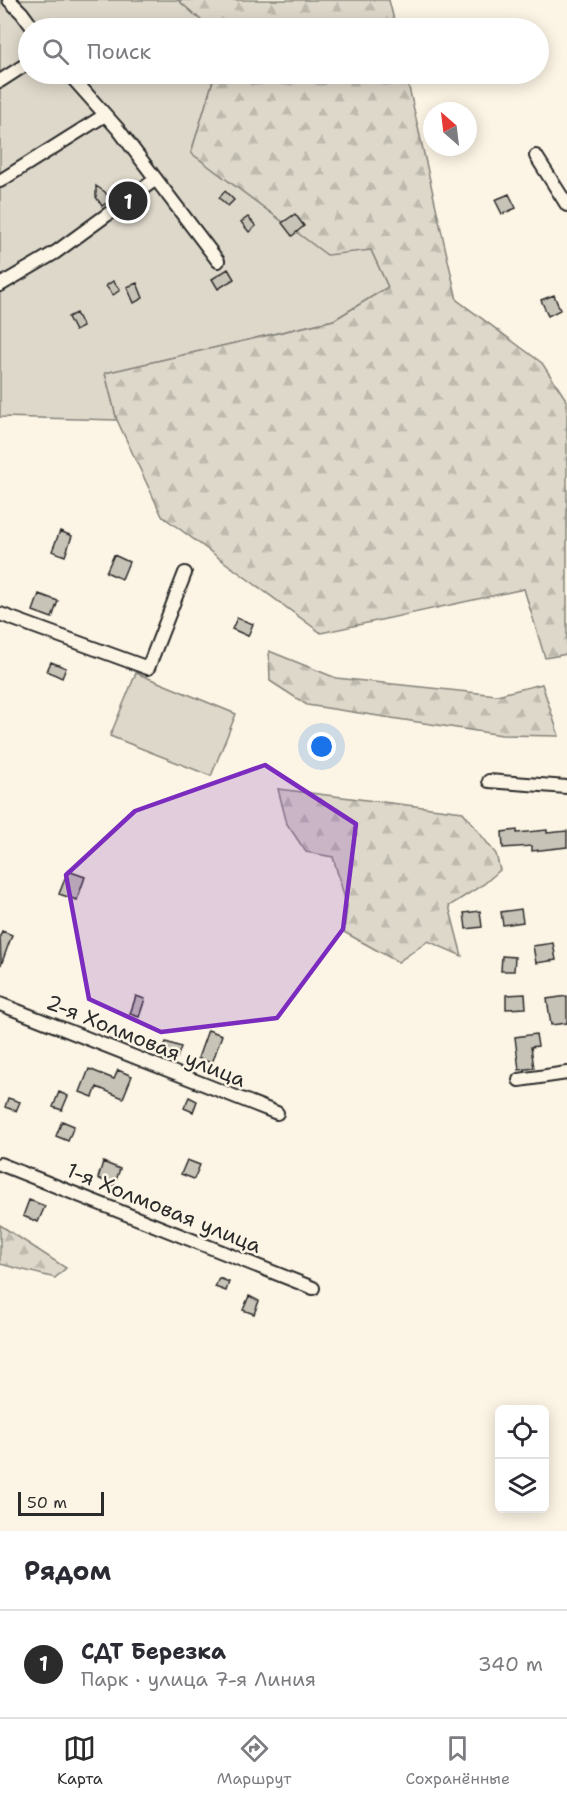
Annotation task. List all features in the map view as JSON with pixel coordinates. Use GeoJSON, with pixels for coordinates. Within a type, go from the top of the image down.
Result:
{"type":"FeatureCollection","features":[{"type":"Feature","properties":{"kind":"street"},"geometry":{"type":"LineString","coordinates":[[9,0],[26,18]]}},
{"type":"Feature","properties":{"kind":"street"},"geometry":{"type":"LineString","coordinates":[[0,81],[18,69]]}},
{"type":"Feature","properties":{"kind":"street"},"geometry":{"type":"LineString","coordinates":[[78,84],[156,179],[218,261]]}},
{"type":"Feature","properties":{"kind":"street"},"geometry":{"type":"LineString","coordinates":[[0,181],[105,115]]}},
{"type":"Feature","properties":{"kind":"street"},"geometry":{"type":"LineString","coordinates":[[536,156],[567,205]]}},
{"type":"Feature","properties":{"kind":"street"},"geometry":{"type":"LineString","coordinates":[[0,285],[56,252],[156,179]]}},
{"type":"Feature","properties":{"kind":"street"},"geometry":{"type":"LineString","coordinates":[[0,614],[148,668],[185,573]]}},
{"type":"Feature","properties":{"kind":"street"},"geometry":{"type":"LineString","coordinates":[[489,781],[567,788]]}},
{"type":"Feature","properties":{"kind":"street","name":"2-я Холмовая улица"},"geometry":{"type":"LineString","coordinates":[[0,1004],[277,1113]]}},
{"type":"Feature","properties":{"kind":"street"},"geometry":{"type":"LineString","coordinates":[[519,1080],[567,1073]]}},
{"type":"Feature","properties":{"kind":"street","name":"1-я Холмовая улица"},"geometry":{"type":"LineString","coordinates":[[0,1164],[313,1288]]}},
{"type":"Feature","properties":{"kind":"highlighted area"},"geometry":{"type":"Polygon","coordinates":[[[265,765],[356,824],[343,929],[277,1018],[161,1032],[89,999],[66,875],[135,811],[265,765]]]}},
{"type":"Feature","properties":{"kind":"green space"},"geometry":{"type":"Polygon","coordinates":[[[0,0],[178,0],[199,18],[18,18],[18,84],[212,84],[191,153],[371,250],[388,287],[334,320],[105,373],[117,420],[0,417],[0,0]]]}},
{"type":"Feature","properties":{"kind":"green space"},"geometry":{"type":"Polygon","coordinates":[[[178,0],[389,0],[394,18],[199,18],[178,0]]]}},
{"type":"Feature","properties":{"kind":"green space"},"geometry":{"type":"Polygon","coordinates":[[[212,84],[408,84],[457,300],[542,363],[567,401],[567,654],[545,658],[524,589],[321,633],[162,516],[117,420],[105,373],[334,320],[388,287],[371,250],[327,255],[191,153],[212,84]]]}},
{"type":"Feature","properties":{"kind":"green space"},"geometry":{"type":"Polygon","coordinates":[[[269,651],[336,678],[497,695],[542,684],[559,736],[502,735],[307,705],[270,681],[269,651]]]}},
{"type":"Feature","properties":{"kind":"green space"},"geometry":{"type":"Polygon","coordinates":[[[136,673],[236,714],[211,776],[110,736],[136,673]]]}},
{"type":"Feature","properties":{"kind":"green space"},"geometry":{"type":"Polygon","coordinates":[[[278,789],[463,812],[496,854],[500,870],[484,884],[449,906],[462,956],[428,941],[398,962],[344,932],[347,906],[333,857],[306,852],[287,824],[278,789]]]}},
{"type":"Feature","properties":{"kind":"green space"},"geometry":{"type":"Polygon","coordinates":[[[0,1225],[66,1268],[55,1278],[0,1264],[0,1225]]]}},
{"type":"Feature","properties":{"kind":"building"},"geometry":{"type":"Polygon","coordinates":[[[96,186],[105,192],[110,201],[102,206],[96,197],[96,186]]]}},
{"type":"Feature","properties":{"kind":"building"},"geometry":{"type":"Polygon","coordinates":[[[225,191],[234,200],[228,206],[219,198],[225,191]]]}},
{"type":"Feature","properties":{"kind":"building"},"geometry":{"type":"Polygon","coordinates":[[[509,194],[516,208],[502,214],[495,200],[509,194]]]}},
{"type":"Feature","properties":{"kind":"building"},"geometry":{"type":"Polygon","coordinates":[[[295,214],[304,226],[292,236],[282,223],[295,214]]]}},
{"type":"Feature","properties":{"kind":"building"},"geometry":{"type":"Polygon","coordinates":[[[248,217],[256,226],[249,232],[241,222],[248,217]]]}},
{"type":"Feature","properties":{"kind":"building"},"geometry":{"type":"Polygon","coordinates":[[[228,269],[234,279],[218,289],[212,279],[228,269]]]}},
{"type":"Feature","properties":{"kind":"building"},"geometry":{"type":"Polygon","coordinates":[[[113,281],[120,290],[113,295],[106,286],[113,281]]]}},
{"type":"Feature","properties":{"kind":"building"},"geometry":{"type":"Polygon","coordinates":[[[137,283],[143,298],[134,303],[127,287],[137,283]]]}},
{"type":"Feature","properties":{"kind":"building"},"geometry":{"type":"Polygon","coordinates":[[[554,295],[560,310],[548,316],[541,300],[554,295]]]}},
{"type":"Feature","properties":{"kind":"building"},"geometry":{"type":"Polygon","coordinates":[[[76,313],[83,327],[75,331],[68,317],[76,313]]]}},
{"type":"Feature","properties":{"kind":"building"},"geometry":{"type":"Polygon","coordinates":[[[60,531],[72,536],[65,556],[52,551],[60,531]]]}},
{"type":"Feature","properties":{"kind":"building"},"geometry":{"type":"Polygon","coordinates":[[[114,555],[129,562],[122,579],[106,572],[114,555]]]}},
{"type":"Feature","properties":{"kind":"building"},"geometry":{"type":"Polygon","coordinates":[[[39,594],[58,601],[52,618],[33,611],[39,594]]]}},
{"type":"Feature","properties":{"kind":"building"},"geometry":{"type":"Polygon","coordinates":[[[237,618],[253,624],[248,636],[232,629],[237,618]]]}},
{"type":"Feature","properties":{"kind":"building"},"geometry":{"type":"Polygon","coordinates":[[[51,662],[66,668],[62,678],[47,671],[51,662]]]}},
{"type":"Feature","properties":{"kind":"building"},"geometry":{"type":"Polygon","coordinates":[[[517,830],[517,833],[567,831],[567,847],[532,851],[532,846],[503,848],[502,832],[517,830]]]}},
{"type":"Feature","properties":{"kind":"building"},"geometry":{"type":"Polygon","coordinates":[[[68,871],[85,877],[77,900],[59,894],[68,871]]]}},
{"type":"Feature","properties":{"kind":"building"},"geometry":{"type":"Polygon","coordinates":[[[521,909],[523,922],[503,925],[501,912],[521,909]]]}},
{"type":"Feature","properties":{"kind":"building"},"geometry":{"type":"Polygon","coordinates":[[[480,911],[482,927],[466,929],[464,913],[480,911]]]}},
{"type":"Feature","properties":{"kind":"building"},"geometry":{"type":"Polygon","coordinates":[[[2,931],[12,935],[1,965],[0,936],[2,931]]]}},
{"type":"Feature","properties":{"kind":"building"},"geometry":{"type":"Polygon","coordinates":[[[553,943],[556,960],[536,963],[533,946],[553,943]]]}},
{"type":"Feature","properties":{"kind":"building"},"geometry":{"type":"Polygon","coordinates":[[[502,956],[515,957],[514,971],[501,971],[502,956]]]}},
{"type":"Feature","properties":{"kind":"building"},"geometry":{"type":"Polygon","coordinates":[[[525,994],[526,1008],[506,1009],[506,995],[525,994]]]}},
{"type":"Feature","properties":{"kind":"building"},"geometry":{"type":"Polygon","coordinates":[[[136,996],[145,999],[139,1017],[130,1014],[136,996]]]}},
{"type":"Feature","properties":{"kind":"building"},"geometry":{"type":"Polygon","coordinates":[[[567,996],[567,1023],[551,1025],[547,999],[567,996]]]}},
{"type":"Feature","properties":{"kind":"building"},"geometry":{"type":"Polygon","coordinates":[[[208,1030],[222,1035],[212,1063],[198,1058],[208,1030]]]}},
{"type":"Feature","properties":{"kind":"building"},"geometry":{"type":"Polygon","coordinates":[[[536,1034],[538,1046],[531,1047],[534,1068],[519,1070],[515,1037],[536,1034]]]}},
{"type":"Feature","properties":{"kind":"building"},"geometry":{"type":"Polygon","coordinates":[[[166,1042],[181,1047],[177,1058],[162,1052],[166,1042]]]}},
{"type":"Feature","properties":{"kind":"building"},"geometry":{"type":"Polygon","coordinates":[[[89,1069],[114,1079],[118,1070],[132,1076],[123,1098],[97,1087],[93,1097],[80,1092],[89,1069]]]}},
{"type":"Feature","properties":{"kind":"building"},"geometry":{"type":"Polygon","coordinates":[[[59,1092],[68,1096],[62,1110],[53,1107],[59,1092]]]}},
{"type":"Feature","properties":{"kind":"building"},"geometry":{"type":"Polygon","coordinates":[[[189,1097],[197,1101],[193,1112],[184,1108],[189,1097]]]}},
{"type":"Feature","properties":{"kind":"building"},"geometry":{"type":"Polygon","coordinates":[[[8,1098],[20,1102],[16,1111],[5,1107],[8,1098]]]}},
{"type":"Feature","properties":{"kind":"building"},"geometry":{"type":"Polygon","coordinates":[[[62,1121],[74,1126],[68,1141],[56,1136],[62,1121]]]}},
{"type":"Feature","properties":{"kind":"building"},"geometry":{"type":"Polygon","coordinates":[[[187,1160],[200,1165],[194,1179],[181,1174],[187,1160]]]}},
{"type":"Feature","properties":{"kind":"building"},"geometry":{"type":"Polygon","coordinates":[[[103,1162],[120,1169],[114,1186],[98,1178],[103,1162]]]}},
{"type":"Feature","properties":{"kind":"building"},"geometry":{"type":"Polygon","coordinates":[[[29,1200],[45,1206],[38,1222],[23,1216],[29,1200]]]}},
{"type":"Feature","properties":{"kind":"building"},"geometry":{"type":"Polygon","coordinates":[[[219,1278],[229,1282],[226,1291],[215,1287],[219,1278]]]}},
{"type":"Feature","properties":{"kind":"building"},"geometry":{"type":"Polygon","coordinates":[[[249,1296],[259,1301],[254,1314],[243,1310],[249,1296]]]}},
{"type":"Feature","properties":{"kind":"place","name":"СДТ Березка"},"geometry":{"type":"Point","coordinates":[128,201]}}]}
